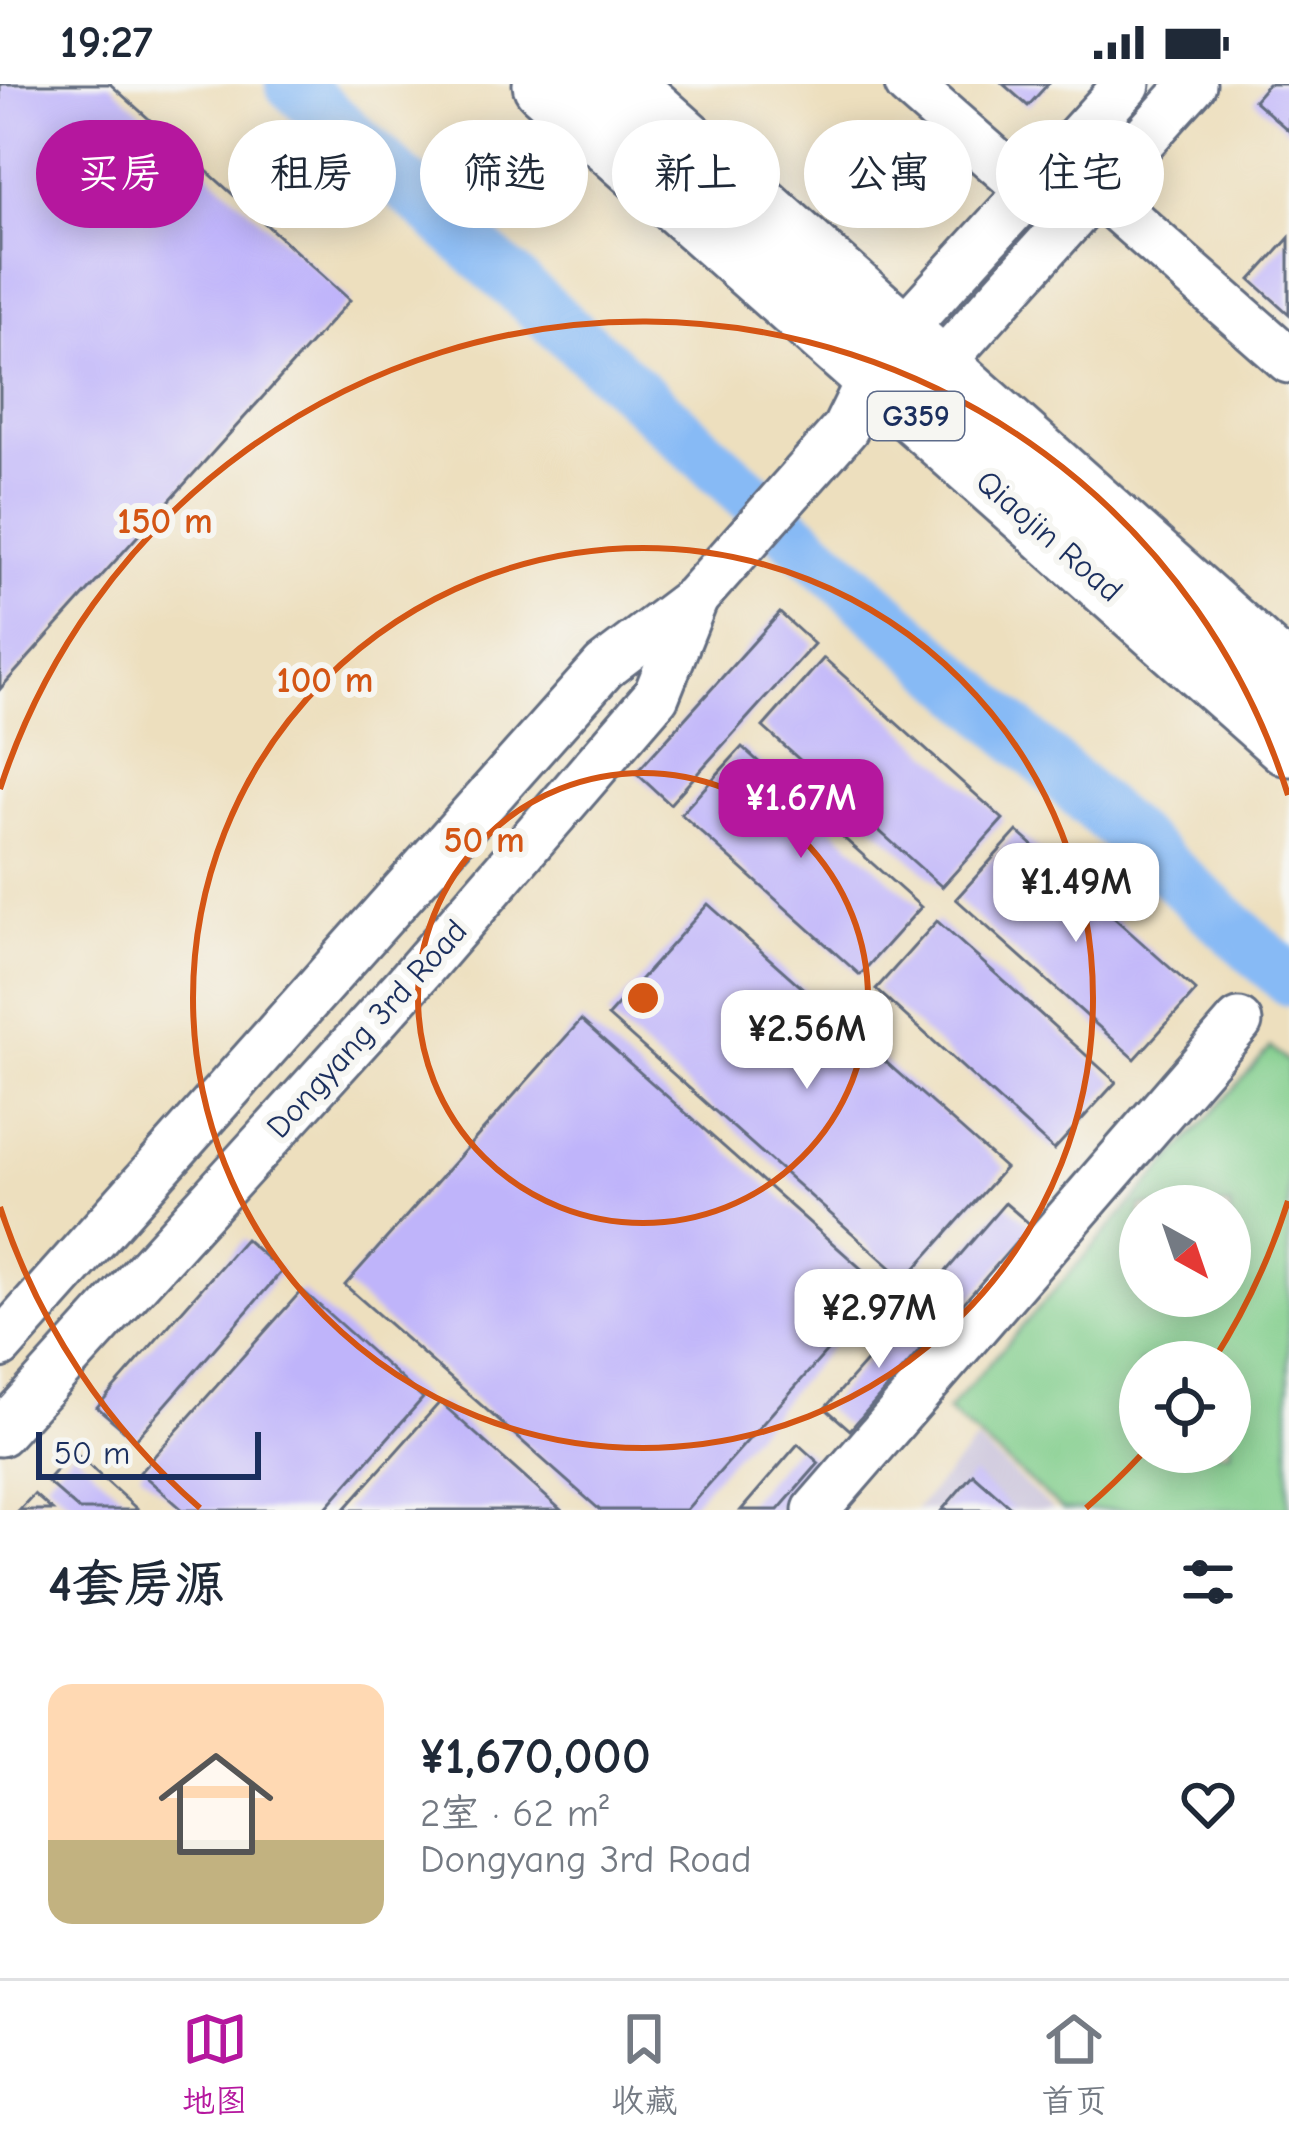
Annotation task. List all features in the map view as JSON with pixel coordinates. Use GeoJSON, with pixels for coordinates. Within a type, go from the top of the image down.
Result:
{"type":"FeatureCollection","features":[{"type":"Feature","properties":{"kind":"highway","name":"Qiaojin Road"},"geometry":{"type":"LineString","coordinates":[[545,84],[889,381],[1289,744]]}},
{"type":"Feature","properties":{"kind":"highway","name":"Qiaojin Road"},"geometry":{"type":"LineString","coordinates":[[620,84],[889,381],[1289,680]]}},
{"type":"Feature","properties":{"kind":"street"},"geometry":{"type":"LineString","coordinates":[[908,84],[996,161]]}},
{"type":"Feature","properties":{"kind":"street"},"geometry":{"type":"LineString","coordinates":[[1094,120],[1127,84]]}},
{"type":"Feature","properties":{"kind":"street"},"geometry":{"type":"LineString","coordinates":[[1161,120],[1193,84]]}},
{"type":"Feature","properties":{"kind":"street"},"geometry":{"type":"LineString","coordinates":[[889,381],[1003,228]]}},
{"type":"Feature","properties":{"kind":"street"},"geometry":{"type":"LineString","coordinates":[[889,381],[1056,228]]}},
{"type":"Feature","properties":{"kind":"street"},"geometry":{"type":"LineString","coordinates":[[1139,228],[1289,360]]}},
{"type":"Feature","properties":{"kind":"street","name":"Dongyang 3rd Road"},"geometry":{"type":"LineString","coordinates":[[0,1345],[604,667],[695,598],[889,381]]}},
{"type":"Feature","properties":{"kind":"street","name":"Dongyang 3rd Road"},"geometry":{"type":"LineString","coordinates":[[0,1433],[406,986],[656,696],[695,598]]}},
{"type":"Feature","properties":{"kind":"street"},"geometry":{"type":"LineString","coordinates":[[816,1510],[1239,1022]]}},
{"type":"Feature","properties":{"kind":"shaded area"},"geometry":{"type":"Polygon","coordinates":[[[976,1441],[1054,1510],[915,1510],[976,1441]]]}},
{"type":"Feature","properties":{"kind":"green space"},"geometry":{"type":"Polygon","coordinates":[[[1271,1047],[1289,1063],[1289,1510],[1063,1510],[947,1411],[1119,1218],[1119,1317],[1251,1317],[1251,1185],[1148,1185],[1271,1047]]]}},
{"type":"Feature","properties":{"kind":"building"},"geometry":{"type":"Polygon","coordinates":[[[0,84],[110,84],[150,120],[36,120],[36,228],[204,228],[204,169],[228,190],[228,228],[270,228],[350,300],[0,689],[0,84]]]}},
{"type":"Feature","properties":{"kind":"building"},"geometry":{"type":"Polygon","coordinates":[[[1003,84],[1048,84],[1028,106],[1003,84]]]}},
{"type":"Feature","properties":{"kind":"building"},"geometry":{"type":"Polygon","coordinates":[[[1268,84],[1289,84],[1289,131],[1254,100],[1268,84]]]}},
{"type":"Feature","properties":{"kind":"building"},"geometry":{"type":"Polygon","coordinates":[[[1289,238],[1289,314],[1251,280],[1289,238]]]}},
{"type":"Feature","properties":{"kind":"building"},"geometry":{"type":"Polygon","coordinates":[[[780,613],[814,644],[670,804],[636,773],[780,613]]]}},
{"type":"Feature","properties":{"kind":"building"},"geometry":{"type":"Polygon","coordinates":[[[824,658],[1003,819],[942,887],[763,727],[824,658]]]}},
{"type":"Feature","properties":{"kind":"building"},"geometry":{"type":"Polygon","coordinates":[[[742,747],[921,907],[860,975],[681,814],[742,747]]]}},
{"type":"Feature","properties":{"kind":"building"},"geometry":{"type":"Polygon","coordinates":[[[1017,831],[1196,991],[1135,1059],[956,899],[1017,831]]]}},
{"type":"Feature","properties":{"kind":"building"},"geometry":{"type":"Polygon","coordinates":[[[708,904],[1005,1168],[905,1280],[608,1016],[708,904]]]}},
{"type":"Feature","properties":{"kind":"building"},"geometry":{"type":"Polygon","coordinates":[[[937,921],[1116,1082],[1054,1150],[876,989],[937,921]]]}},
{"type":"Feature","properties":{"kind":"building"},"geometry":{"type":"Polygon","coordinates":[[[581,1020],[883,1288],[686,1510],[600,1510],[345,1285],[581,1020]]]}},
{"type":"Feature","properties":{"kind":"building"},"geometry":{"type":"Polygon","coordinates":[[[1005,1203],[1033,1227],[957,1316],[929,1291],[1005,1203]]]}},
{"type":"Feature","properties":{"kind":"building"},"geometry":{"type":"Polygon","coordinates":[[[245,1239],[282,1271],[135,1440],[97,1407],[245,1239]]]}},
{"type":"Feature","properties":{"kind":"building"},"geometry":{"type":"Polygon","coordinates":[[[302,1290],[423,1398],[324,1510],[183,1510],[140,1472],[302,1290]]]}},
{"type":"Feature","properties":{"kind":"building"},"geometry":{"type":"Polygon","coordinates":[[[909,1313],[934,1334],[850,1430],[825,1408],[909,1313]]]}},
{"type":"Feature","properties":{"kind":"building"},"geometry":{"type":"Polygon","coordinates":[[[440,1402],[561,1510],[344,1510],[440,1402]]]}},
{"type":"Feature","properties":{"kind":"building"},"geometry":{"type":"Polygon","coordinates":[[[798,1444],[819,1463],[778,1510],[741,1510],[798,1444]]]}},
{"type":"Feature","properties":{"kind":"building"},"geometry":{"type":"Polygon","coordinates":[[[73,1451],[138,1510],[79,1510],[46,1481],[73,1451]]]}},
{"type":"Feature","properties":{"kind":"building"},"geometry":{"type":"Polygon","coordinates":[[[973,1474],[1014,1510],[942,1510],[973,1474]]]}},
{"type":"Feature","properties":{"kind":"building"},"geometry":{"type":"Polygon","coordinates":[[[34,1494],[52,1510],[19,1510],[34,1494]]]}},
{"type":"Feature","properties":{"kind":"waterway"},"geometry":{"type":"LineString","coordinates":[[292,84],[1289,979]]}}]}
